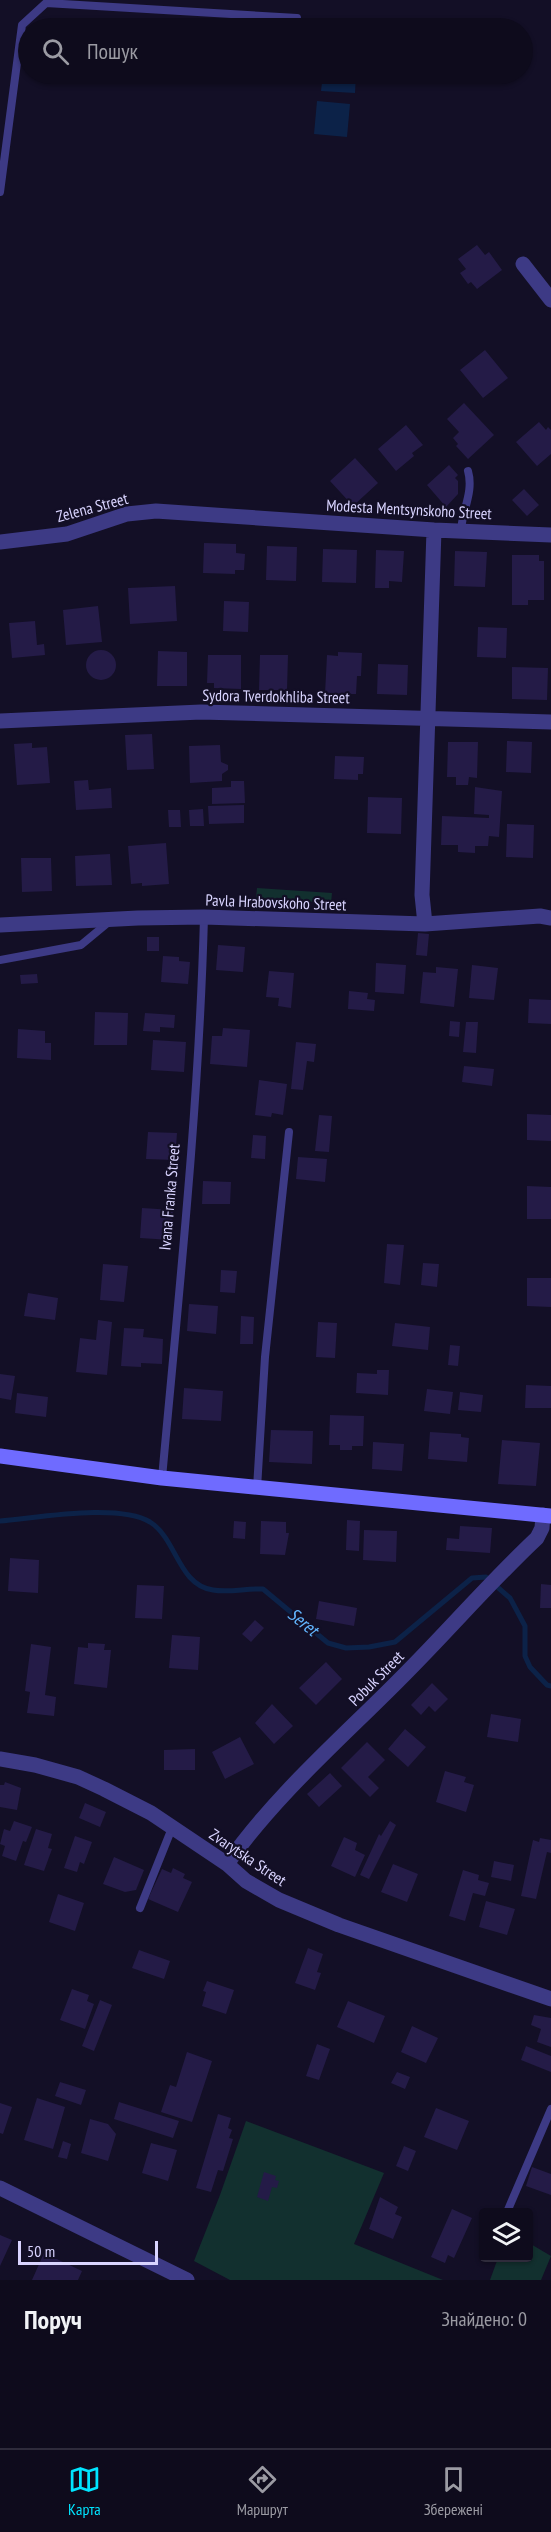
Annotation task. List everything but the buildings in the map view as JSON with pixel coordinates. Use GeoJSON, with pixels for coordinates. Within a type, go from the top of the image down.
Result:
{"type":"FeatureCollection","features":[{"type":"Feature","properties":{"kind":"main road"},"geometry":{"type":"LineString","coordinates":[[0,1456],[162,1478],[547,1515]]}},
{"type":"Feature","properties":{"kind":"street"},"geometry":{"type":"LineString","coordinates":[[523,264],[551,300]]}},
{"type":"Feature","properties":{"kind":"street","name":"Zelena Street"},"geometry":{"type":"LineString","coordinates":[[0,542],[67,534],[127,514],[156,511],[265,519]]}},
{"type":"Feature","properties":{"kind":"street","name":"Modesta Mentsynskoho Street"},"geometry":{"type":"LineString","coordinates":[[265,519],[551,535]]}},
{"type":"Feature","properties":{"kind":"street"},"geometry":{"type":"LineString","coordinates":[[425,924],[422,895],[434,530]]}},
{"type":"Feature","properties":{"kind":"street","name":"Sydora Tverdokhliba Street"},"geometry":{"type":"LineString","coordinates":[[0,721],[201,712],[551,722]]}},
{"type":"Feature","properties":{"kind":"street","name":"Pavla Hrabovskoho Street"},"geometry":{"type":"LineString","coordinates":[[0,925],[204,917],[425,924],[540,916],[551,918]]}},
{"type":"Feature","properties":{"kind":"street","name":"Pobuk Street"},"geometry":{"type":"LineString","coordinates":[[227,1864],[244,1839],[291,1789],[408,1671],[504,1569],[537,1538],[547,1515]]}},
{"type":"Feature","properties":{"kind":"street","name":"Zvarytska Street"},"geometry":{"type":"LineString","coordinates":[[0,1759],[78,1777],[143,1809],[227,1864],[246,1881],[279,1900],[339,1925],[551,1999]]}},
{"type":"Feature","properties":{"kind":"street"},"geometry":{"type":"LineString","coordinates":[[0,2188],[187,2280]]}},
{"type":"Feature","properties":{"kind":"lane"},"geometry":{"type":"LineString","coordinates":[[30,18],[46,3],[297,18]]}},
{"type":"Feature","properties":{"kind":"lane"},"geometry":{"type":"LineString","coordinates":[[0,192],[18,55]]}},
{"type":"Feature","properties":{"kind":"lane"},"geometry":{"type":"LineString","coordinates":[[461,531],[462,516],[471,487],[468,471]]}},
{"type":"Feature","properties":{"kind":"lane","name":"Ivana Franka Street"},"geometry":{"type":"LineString","coordinates":[[162,1478],[201,1017],[204,917]]}},
{"type":"Feature","properties":{"kind":"lane"},"geometry":{"type":"LineString","coordinates":[[0,960],[81,945],[112,920]]}},
{"type":"Feature","properties":{"kind":"lane"},"geometry":{"type":"LineString","coordinates":[[257,1488],[265,1357],[289,1132]]}},
{"type":"Feature","properties":{"kind":"lane"},"geometry":{"type":"LineString","coordinates":[[140,1908],[172,1828]]}},
{"type":"Feature","properties":{"kind":"lane"},"geometry":{"type":"LineString","coordinates":[[509,2208],[551,2109]]}},
{"type":"Feature","properties":{"kind":"green space"},"geometry":{"type":"Polygon","coordinates":[[[257,888],[332,893],[331,903],[256,898],[257,888]]]}},
{"type":"Feature","properties":{"kind":"green space"},"geometry":{"type":"Polygon","coordinates":[[[246,2121],[384,2173],[354,2244],[443,2280],[230,2280],[194,2261],[246,2121]]]}},
{"type":"Feature","properties":{"kind":"green space"},"geometry":{"type":"Polygon","coordinates":[[[533,2245],[551,2256],[541,2280],[490,2280],[497,2262],[533,2262],[533,2245]]]}},
{"type":"Feature","properties":{"kind":"water"},"geometry":{"type":"Polygon","coordinates":[[[322,84],[355,84],[355,93],[321,91],[322,84]]]}},
{"type":"Feature","properties":{"kind":"water"},"geometry":{"type":"Polygon","coordinates":[[[317,101],[350,104],[347,137],[314,134],[317,101]]]}},
{"type":"Feature","properties":{"kind":"waterway","name":"Seret"},"geometry":{"type":"LineString","coordinates":[[0,1521],[77,1513],[118,1513],[136,1516],[150,1522],[159,1530],[185,1571],[201,1586],[219,1591],[263,1589],[328,1643],[346,1648],[369,1647],[395,1642],[472,1578],[486,1577],[510,1598],[525,1626],[525,1656],[530,1667],[547,1685],[551,1686]]}}]}
